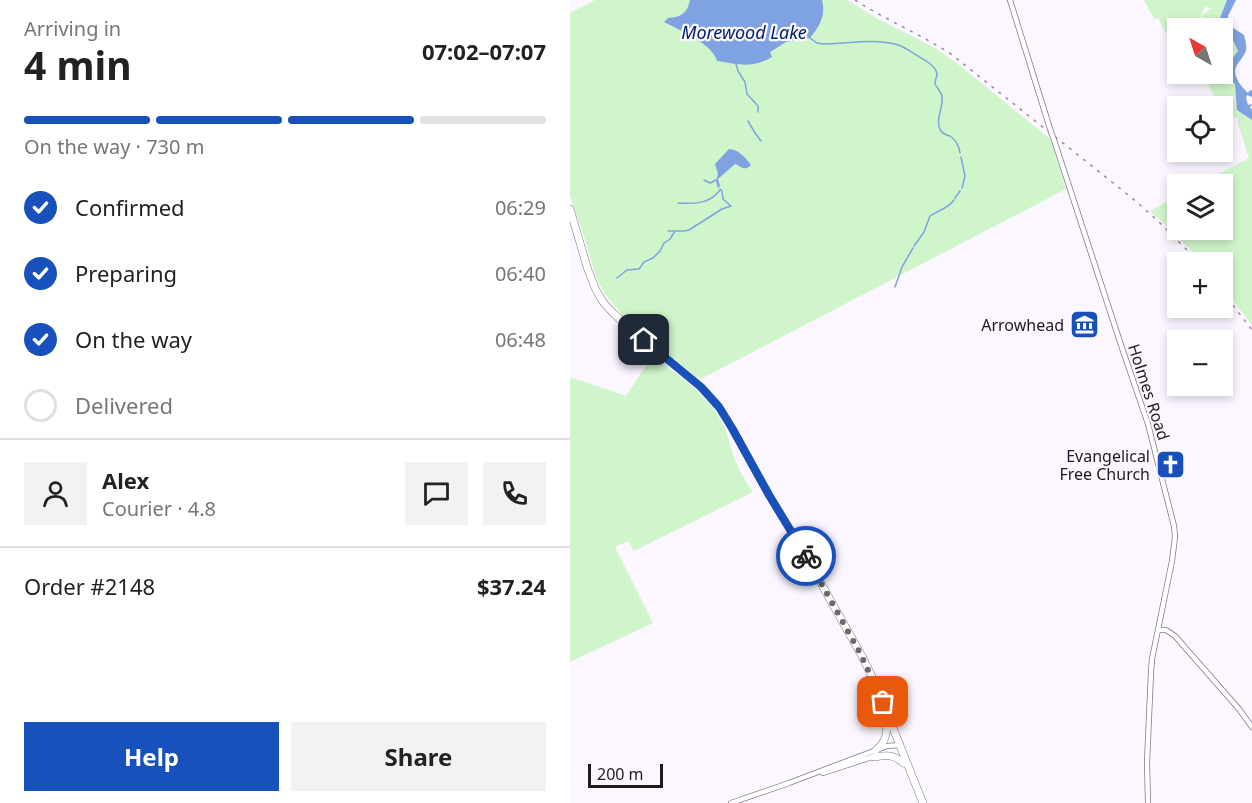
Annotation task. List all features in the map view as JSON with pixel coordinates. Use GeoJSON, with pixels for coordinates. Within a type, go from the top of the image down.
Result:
{"type":"FeatureCollection","features":[{"type":"Feature","properties":{"kind":"highway"},"geometry":{"type":"LineString","coordinates":[[570,209],[588,270],[603,302],[614,314],[701,387],[719,407],[732,428],[863,658],[922,803]]}},
{"type":"Feature","properties":{"kind":"highway"},"geometry":{"type":"LineString","coordinates":[[863,658],[903,763],[922,803]]}},
{"type":"Feature","properties":{"kind":"highway"},"geometry":{"type":"LineString","coordinates":[[886,721],[887,736],[875,753],[892,756],[903,763]]}},
{"type":"Feature","properties":{"kind":"street","name":"Holmes Road"},"geometry":{"type":"LineString","coordinates":[[1010,0],[1051,132],[1148,424],[1174,526],[1173,561],[1152,659],[1147,762],[1148,803]]}},
{"type":"Feature","properties":{"kind":"street"},"geometry":{"type":"LineString","coordinates":[[1158,630],[1169,631],[1175,636],[1242,712],[1252,727]]}},
{"type":"Feature","properties":{"kind":"street"},"geometry":{"type":"LineString","coordinates":[[731,803],[804,780],[875,753],[888,752],[898,746]]}},
{"type":"Feature","properties":{"kind":"green space"},"geometry":{"type":"Polygon","coordinates":[[[595,0],[847,0],[941,52],[1050,139],[1066,189],[699,380],[622,315],[605,294],[596,277],[570,196],[570,13],[595,0]]]}},
{"type":"Feature","properties":{"kind":"green space"},"geometry":{"type":"Polygon","coordinates":[[[1144,0],[1227,0],[1220,18],[1202,18],[1212,8],[1205,7],[1200,18],[1167,18],[1167,35],[1158,18],[1154,19],[1144,0]]]}},
{"type":"Feature","properties":{"kind":"green space"},"geometry":{"type":"Polygon","coordinates":[[[1233,41],[1237,50],[1233,59],[1233,41]]]}},
{"type":"Feature","properties":{"kind":"green space"},"geometry":{"type":"Polygon","coordinates":[[[1233,83],[1237,109],[1252,120],[1252,325],[1233,300],[1233,252],[1192,252],[1181,240],[1233,240],[1233,174],[1219,174],[1249,158],[1237,121],[1239,120],[1233,115],[1233,96],[1214,96],[1208,84],[1233,83]]]}},
{"type":"Feature","properties":{"kind":"green space"},"geometry":{"type":"Polygon","coordinates":[[[1167,202],[1167,226],[1150,211],[1167,202]]]}},
{"type":"Feature","properties":{"kind":"green space"},"geometry":{"type":"Polygon","coordinates":[[[653,355],[690,384],[715,410],[724,425],[744,479],[753,492],[634,551],[628,541],[615,547],[653,623],[570,662],[570,379],[573,378],[626,396],[653,355]]]}},
{"type":"Feature","properties":{"kind":"water","name":"Morewood Lake"},"geometry":{"type":"Polygon","coordinates":[[[690,0],[822,0],[823,15],[810,38],[786,42],[770,52],[772,57],[765,61],[739,64],[717,61],[702,43],[664,22],[668,18],[683,14],[690,0]]]}},
{"type":"Feature","properties":{"kind":"water"},"geometry":{"type":"Polygon","coordinates":[[[1227,0],[1236,0],[1228,18],[1220,18],[1227,0]]]}},
{"type":"Feature","properties":{"kind":"water"},"geometry":{"type":"Polygon","coordinates":[[[1233,28],[1244,35],[1246,42],[1246,50],[1236,67],[1235,74],[1248,93],[1252,91],[1252,97],[1247,95],[1246,98],[1248,105],[1252,104],[1250,108],[1252,109],[1252,120],[1237,110],[1233,83],[1233,58],[1238,51],[1234,42],[1233,28]]]}},
{"type":"Feature","properties":{"kind":"water"},"geometry":{"type":"Polygon","coordinates":[[[729,149],[739,152],[751,165],[744,168],[735,164],[718,179],[720,186],[718,188],[715,164],[729,149]]]}},
{"type":"Feature","properties":{"kind":"waterway"},"geometry":{"type":"LineString","coordinates":[[810,38],[823,44],[889,43],[903,47],[930,64],[935,69],[937,75],[935,84],[942,96],[939,127],[943,133],[956,141],[960,153]]}},
{"type":"Feature","properties":{"kind":"waterway"},"geometry":{"type":"LineString","coordinates":[[736,64],[745,82],[747,94],[758,106],[758,112]]}},
{"type":"Feature","properties":{"kind":"waterway"},"geometry":{"type":"LineString","coordinates":[[748,121],[761,141]]}},
{"type":"Feature","properties":{"kind":"waterway"},"geometry":{"type":"LineString","coordinates":[[961,157],[965,176],[962,188]]}},
{"type":"Feature","properties":{"kind":"waterway"},"geometry":{"type":"LineString","coordinates":[[704,180],[710,183],[716,180]]}},
{"type":"Feature","properties":{"kind":"waterway"},"geometry":{"type":"LineString","coordinates":[[684,231],[731,206],[723,199],[720,189]]}},
{"type":"Feature","properties":{"kind":"waterway"},"geometry":{"type":"LineString","coordinates":[[678,203],[707,201],[720,190]]}},
{"type":"Feature","properties":{"kind":"waterway"},"geometry":{"type":"LineString","coordinates":[[955,198],[960,191]]}},
{"type":"Feature","properties":{"kind":"waterway"},"geometry":{"type":"LineString","coordinates":[[914,246],[924,232],[930,216],[947,207],[954,200]]}},
{"type":"Feature","properties":{"kind":"waterway"},"geometry":{"type":"LineString","coordinates":[[668,231],[683,231]]}},
{"type":"Feature","properties":{"kind":"waterway"},"geometry":{"type":"LineString","coordinates":[[617,278],[627,270],[639,269],[644,262],[653,258],[675,231]]}},
{"type":"Feature","properties":{"kind":"waterway"},"geometry":{"type":"LineString","coordinates":[[895,287],[902,267],[913,248]]}},
{"type":"Feature","properties":{"kind":"railway"},"geometry":{"type":"LineString","coordinates":[[855,0],[951,54],[1132,198],[1189,252]]}},
{"type":"Feature","properties":{"kind":"railway"},"geometry":{"type":"LineString","coordinates":[[1233,305],[1252,330]]}},
{"type":"Feature","properties":{"kind":"way so far"},"geometry":{"type":"LineString","coordinates":[[806,556],[860,653],[883,702]]}},
{"type":"Feature","properties":{"kind":"place","name":"Arrowhead"},"geometry":{"type":"Point","coordinates":[1085,325]}},
{"type":"Feature","properties":{"kind":"place","name":"Evangelical Free Church"},"geometry":{"type":"Point","coordinates":[1171,465]}},
{"type":"Feature","properties":{"kind":"route"},"geometry":{"type":"LineString","coordinates":[[644,340],[701,387],[719,407],[806,556]]}}]}
